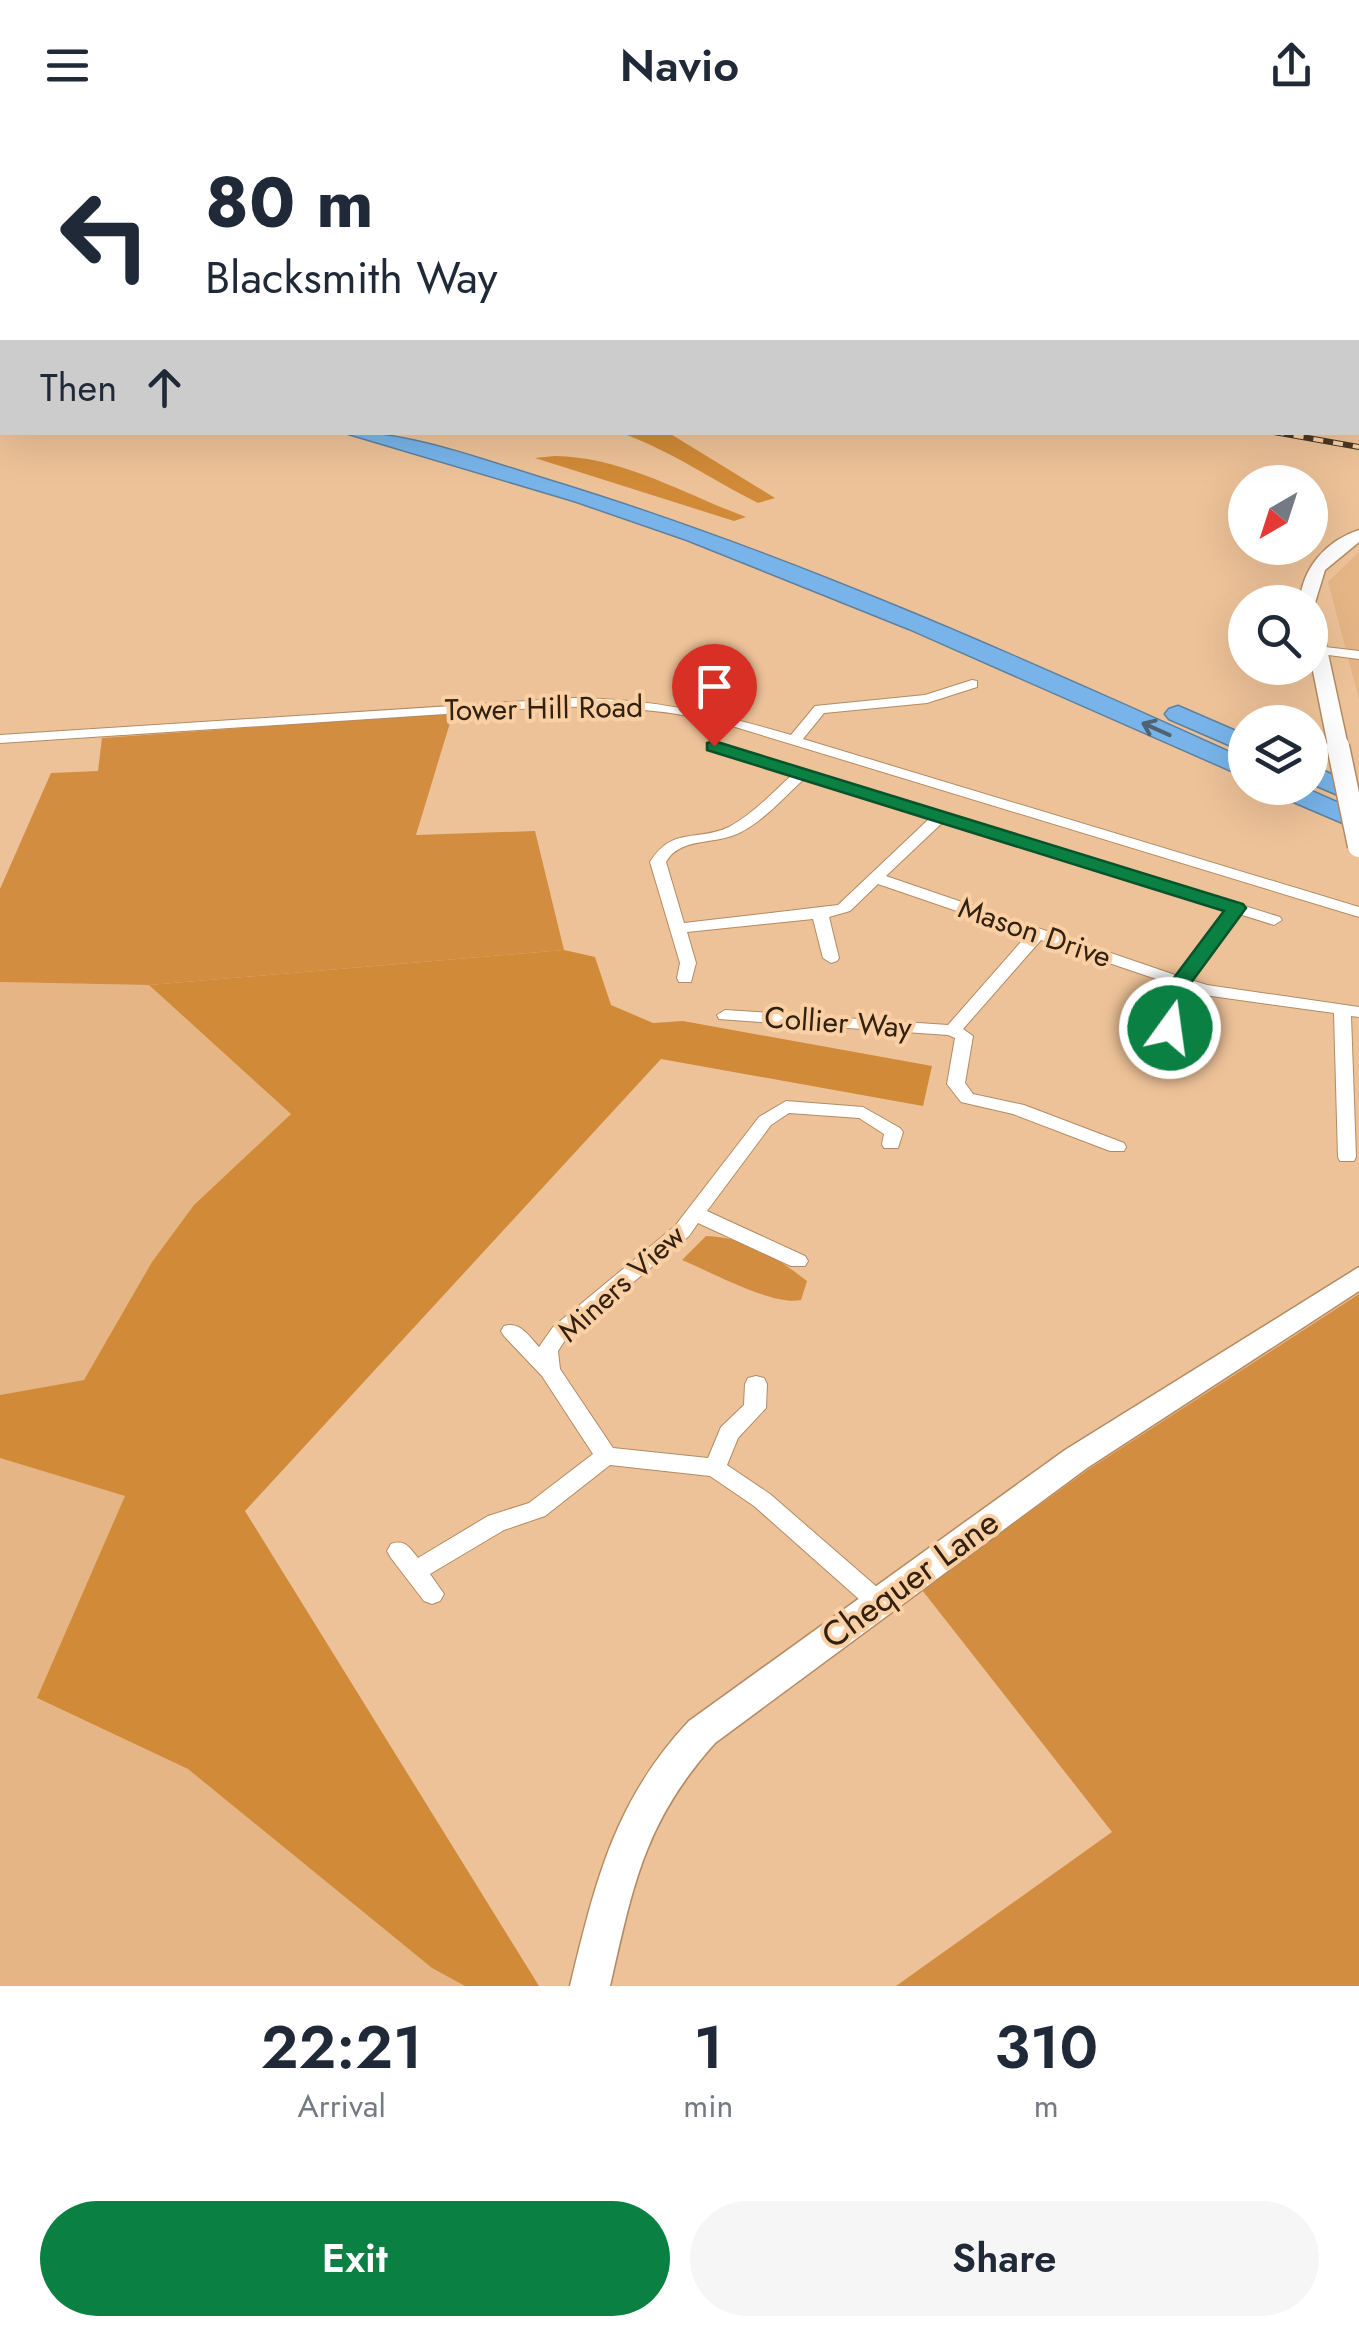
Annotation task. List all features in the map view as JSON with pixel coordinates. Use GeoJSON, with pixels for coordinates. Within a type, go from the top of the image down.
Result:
{"type":"FeatureCollection","features":[{"type":"Feature","properties":{"kind":"highway"},"geometry":{"type":"LineString","coordinates":[[361,435],[628,512],[912,618],[1228,762]]}},
{"type":"Feature","properties":{"kind":"highway"},"geometry":{"type":"LineString","coordinates":[[410,435],[596,488],[805,559],[1014,642],[1228,736]]}},
{"type":"Feature","properties":{"kind":"highway"},"geometry":{"type":"LineString","coordinates":[[1328,782],[1359,796]]}},
{"type":"Feature","properties":{"kind":"highway"},"geometry":{"type":"LineString","coordinates":[[1322,805],[1359,822]]}},
{"type":"Feature","properties":{"kind":"street"},"geometry":{"type":"LineString","coordinates":[[1312,585],[1314,572],[1326,556],[1359,534]]}},
{"type":"Feature","properties":{"kind":"street"},"geometry":{"type":"LineString","coordinates":[[1328,652],[1359,656]]}},
{"type":"Feature","properties":{"kind":"street"},"geometry":{"type":"LineString","coordinates":[[794,741],[820,709],[927,699],[972,684]]}},
{"type":"Feature","properties":{"kind":"street"},"geometry":{"type":"LineString","coordinates":[[1325,685],[1359,846]]}},
{"type":"Feature","properties":{"kind":"street","name":"Tower Hill Road"},"geometry":{"type":"LineString","coordinates":[[0,738],[607,701],[697,712],[1359,912]]}},
{"type":"Feature","properties":{"kind":"street"},"geometry":{"type":"LineString","coordinates":[[714,746],[1274,920]]}},
{"type":"Feature","properties":{"kind":"street"},"geometry":{"type":"LineString","coordinates":[[685,978],[688,963],[658,862],[661,855],[680,841],[730,832],[802,773]]}},
{"type":"Feature","properties":{"kind":"street"},"geometry":{"type":"LineString","coordinates":[[678,928],[820,914],[844,908],[940,816]]}},
{"type":"Feature","properties":{"kind":"street","name":"Mason Drive"},"geometry":{"type":"LineString","coordinates":[[876,878],[1181,982],[1228,995],[1350,1011],[1347,1157]]}},
{"type":"Feature","properties":{"kind":"street"},"geometry":{"type":"LineString","coordinates":[[1168,1056],[1172,1001],[1181,982],[1236,908]]}},
{"type":"Feature","properties":{"kind":"street"},"geometry":{"type":"LineString","coordinates":[[820,914],[831,958]]}},
{"type":"Feature","properties":{"kind":"street","name":"Collier Way"},"geometry":{"type":"LineString","coordinates":[[952,1030],[1038,933]]}},
{"type":"Feature","properties":{"kind":"street","name":"Collier Way"},"geometry":{"type":"LineString","coordinates":[[725,1015],[952,1030],[964,1036],[956,1084],[967,1098],[1018,1110],[1117,1147]]}},
{"type":"Feature","properties":{"kind":"street"},"geometry":{"type":"LineString","coordinates":[[1144,1052],[1190,1059]]}},
{"type":"Feature","properties":{"kind":"street","name":"Miners View"},"geometry":{"type":"LineString","coordinates":[[606,1456],[550,1370],[548,1350],[560,1332],[652,1258],[696,1214],[765,1122],[788,1098],[863,1113],[894,1132],[891,1144]]}},
{"type":"Feature","properties":{"kind":"street","name":"Miners View"},"geometry":{"type":"LineString","coordinates":[[696,1214],[798,1261]]}},
{"type":"Feature","properties":{"kind":"street","name":"Chequer Lane"},"geometry":{"type":"LineString","coordinates":[[590,1986],[627,1842],[650,1792],[674,1759],[702,1732],[1076,1459],[1359,1276]]}},
{"type":"Feature","properties":{"kind":"street"},"geometry":{"type":"LineString","coordinates":[[511,1331],[550,1370]]}},
{"type":"Feature","properties":{"kind":"street"},"geometry":{"type":"LineString","coordinates":[[715,1468],[729,1433],[754,1408],[756,1384]]}},
{"type":"Feature","properties":{"kind":"street"},"geometry":{"type":"LineString","coordinates":[[414,1571],[496,1522],[537,1510],[606,1456],[715,1468],[762,1500],[877,1601]]}},
{"type":"Feature","properties":{"kind":"street"},"geometry":{"type":"LineString","coordinates":[[399,1551],[432,1594]]}},
{"type":"Feature","properties":{"kind":"shaded area"},"geometry":{"type":"Polygon","coordinates":[[[626,435],[672,435],[775,498],[758,503],[626,435]]]}},
{"type":"Feature","properties":{"kind":"shaded area"},"geometry":{"type":"Polygon","coordinates":[[[555,456],[629,470],[746,517],[734,521],[535,458],[555,456]]]}},
{"type":"Feature","properties":{"kind":"shaded area"},"geometry":{"type":"Polygon","coordinates":[[[1359,552],[1359,699],[1328,582],[1359,552]]]}},
{"type":"Feature","properties":{"kind":"shaded area"},"geometry":{"type":"Polygon","coordinates":[[[453,713],[416,835],[535,831],[564,950],[149,985],[0,982],[0,889],[51,773],[98,771],[102,738],[453,713]]]}},
{"type":"Feature","properties":{"kind":"shaded area"},"geometry":{"type":"Polygon","coordinates":[[[564,950],[595,957],[611,1005],[653,1023],[683,1021],[932,1066],[923,1106],[661,1059],[245,1511],[539,1986],[465,1986],[432,1968],[188,1769],[37,1698],[125,1496],[0,1458],[0,1395],[84,1380],[152,1262],[194,1205],[291,1114],[149,985],[564,950]]]}},
{"type":"Feature","properties":{"kind":"shaded area"},"geometry":{"type":"Polygon","coordinates":[[[0,982],[149,985],[291,1114],[194,1205],[84,1380],[0,1395],[0,982]]]}},
{"type":"Feature","properties":{"kind":"shaded area"},"geometry":{"type":"Polygon","coordinates":[[[706,1236],[747,1244],[784,1264],[807,1281],[801,1300],[758,1293],[682,1260],[706,1236]]]}},
{"type":"Feature","properties":{"kind":"shaded area"},"geometry":{"type":"Polygon","coordinates":[[[1359,1294],[1359,1986],[896,1986],[1112,1832],[922,1590],[1089,1469],[1359,1294]]]}},
{"type":"Feature","properties":{"kind":"shaded area"},"geometry":{"type":"Polygon","coordinates":[[[0,1458],[125,1496],[38,1699],[188,1769],[432,1968],[465,1986],[0,1986],[0,1458]]]}},
{"type":"Feature","properties":{"kind":"railway"},"geometry":{"type":"LineString","coordinates":[[1291,435],[1359,447]]}},
{"type":"Feature","properties":{"kind":"route"},"geometry":{"type":"LineString","coordinates":[[714,746],[1236,908],[1174,991],[1170,1028]]}}]}
